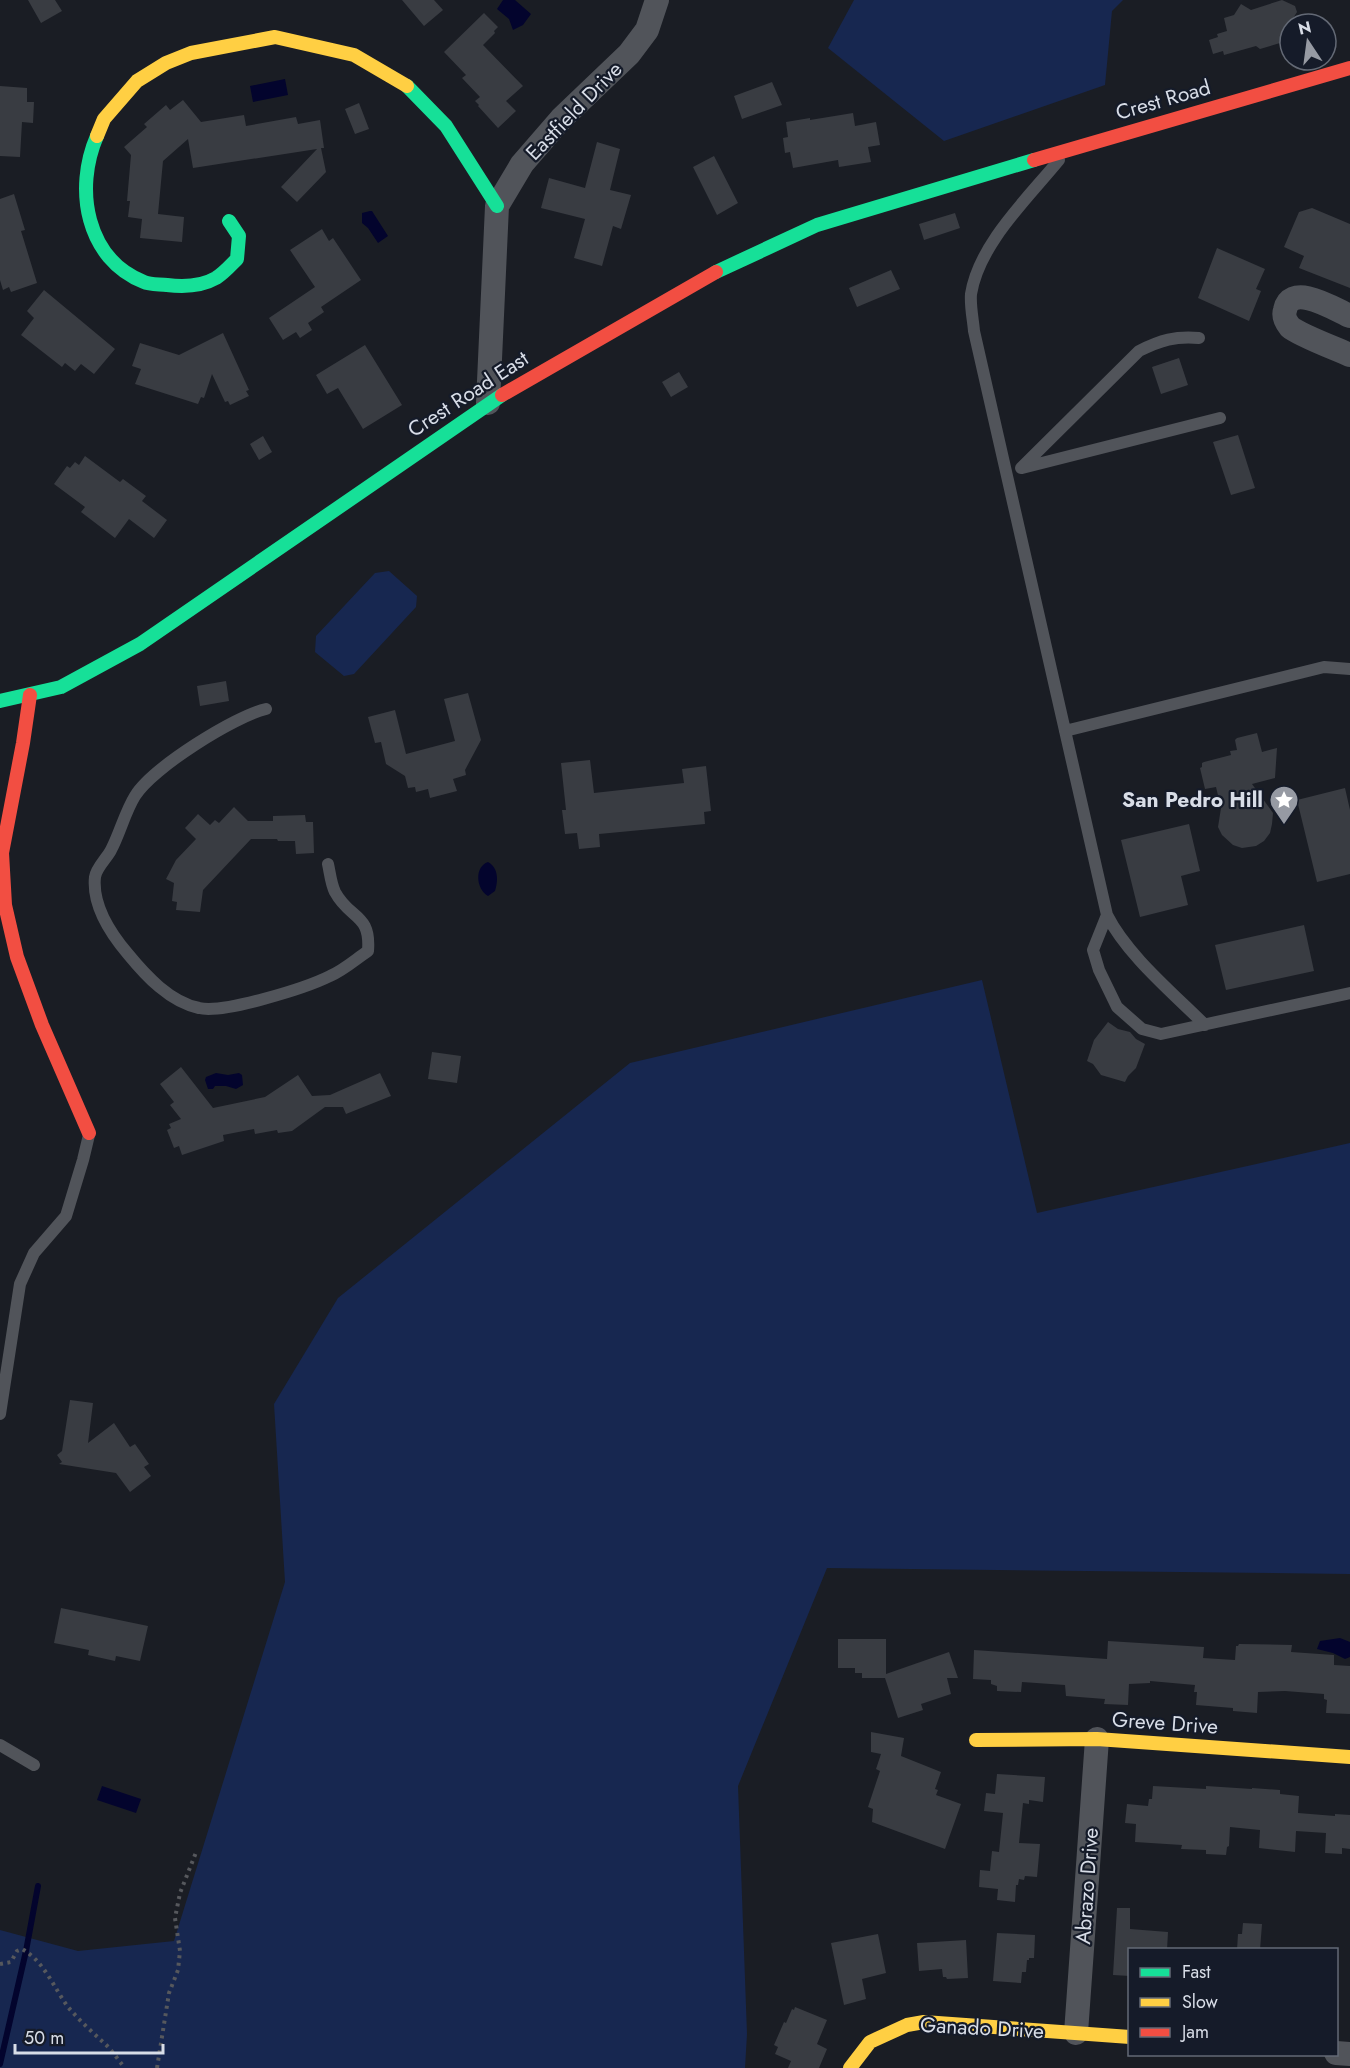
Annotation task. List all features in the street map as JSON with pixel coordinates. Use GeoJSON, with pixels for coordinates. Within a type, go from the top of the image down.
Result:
{"type":"FeatureCollection","features":[{"type":"Feature","properties":{"kind":"street","name":"Eastfield Drive"},"geometry":{"type":"LineString","coordinates":[[488,403],[497,207],[522,164],[561,119],[629,54],[647,30],[657,0]]}},
{"type":"Feature","properties":{"kind":"street"},"geometry":{"type":"LineString","coordinates":[[229,221],[239,236],[237,259],[216,278],[186,287],[145,283],[112,262],[91,227],[85,194],[89,154],[104,119],[137,81],[166,63],[191,52],[275,37],[354,55],[407,86],[446,126],[497,207]]}},
{"type":"Feature","properties":{"kind":"street","name":"Crest Road"},"geometry":{"type":"LineString","coordinates":[[988,175],[1350,68]]}},
{"type":"Feature","properties":{"kind":"street","name":"Crest Road East"},"geometry":{"type":"LineString","coordinates":[[0,701],[61,687],[140,644],[488,403],[717,271],[817,225],[988,175]]}},
{"type":"Feature","properties":{"kind":"street"},"geometry":{"type":"LineString","coordinates":[[1350,316],[1302,296],[1290,301],[1284,313],[1289,326],[1294,330],[1350,355]]}},
{"type":"Feature","properties":{"kind":"street"},"geometry":{"type":"LineString","coordinates":[[30,694],[2,853],[5,905],[17,957],[38,1016],[89,1133]]}},
{"type":"Feature","properties":{"kind":"street","name":"Greve Drive"},"geometry":{"type":"LineString","coordinates":[[976,1740],[1097,1739],[1350,1757]]}},
{"type":"Feature","properties":{"kind":"street","name":"Abrazo Drive"},"geometry":{"type":"LineString","coordinates":[[1076,2033],[1097,1739]]}},
{"type":"Feature","properties":{"kind":"street","name":"Ganado Drive"},"geometry":{"type":"LineString","coordinates":[[850,2068],[870,2042],[907,2025],[924,2022],[1128,2037]]}},
{"type":"Feature","properties":{"kind":"lane"},"geometry":{"type":"LineString","coordinates":[[1067,150],[996,237],[981,265],[974,280],[971,297],[974,331],[1107,915],[1116,932],[1136,955],[1205,1025]]}},
{"type":"Feature","properties":{"kind":"lane"},"geometry":{"type":"LineString","coordinates":[[1021,468],[1138,351],[1178,337],[1199,338]]}},
{"type":"Feature","properties":{"kind":"lane"},"geometry":{"type":"LineString","coordinates":[[1006,472],[1220,418]]}},
{"type":"Feature","properties":{"kind":"lane"},"geometry":{"type":"LineString","coordinates":[[1065,731],[1324,667],[1350,669]]}},
{"type":"Feature","properties":{"kind":"lane"},"geometry":{"type":"LineString","coordinates":[[266,709],[254,712],[203,740],[167,764],[135,795],[110,852],[95,875],[97,900],[113,937],[144,974],[180,1002],[201,1009],[230,1006],[288,992],[332,976],[368,951],[369,934],[363,923],[345,906],[334,891],[328,864]]}},
{"type":"Feature","properties":{"kind":"lane"},"geometry":{"type":"LineString","coordinates":[[1107,915],[1093,950],[1099,970],[1117,1007],[1142,1029],[1161,1034],[1350,993]]}},
{"type":"Feature","properties":{"kind":"lane"},"geometry":{"type":"LineString","coordinates":[[0,1414],[20,1284],[34,1253],[66,1216],[89,1133]]}},
{"type":"Feature","properties":{"kind":"lane"},"geometry":{"type":"LineString","coordinates":[[0,1745],[34,1766]]}},
{"type":"Feature","properties":{"kind":"path"},"geometry":{"type":"LineString","coordinates":[[157,2068],[169,1993],[178,1970],[180,1951],[175,1918],[178,1901],[196,1850]]}},
{"type":"Feature","properties":{"kind":"path"},"geometry":{"type":"LineString","coordinates":[[0,1964],[11,1962],[17,1951],[22,1949],[26,1952],[41,1966],[69,2008],[125,2068]]}},
{"type":"Feature","properties":{"kind":"shaded area"},"geometry":{"type":"Polygon","coordinates":[[[503,0],[515,0],[531,14],[523,25],[513,30],[509,19],[497,9],[503,0]]]}},
{"type":"Feature","properties":{"kind":"shaded area"},"geometry":{"type":"Polygon","coordinates":[[[854,0],[1123,0],[1112,11],[1105,85],[944,141],[828,48],[854,0]]]}},
{"type":"Feature","properties":{"kind":"shaded area"},"geometry":{"type":"Polygon","coordinates":[[[285,79],[288,95],[253,102],[250,86],[285,79]]]}},
{"type":"Feature","properties":{"kind":"shaded area"},"geometry":{"type":"Polygon","coordinates":[[[372,211],[388,236],[378,243],[362,223],[362,213],[372,211]]]}},
{"type":"Feature","properties":{"kind":"shaded area"},"geometry":{"type":"Polygon","coordinates":[[[389,571],[417,596],[416,607],[354,674],[344,676],[315,652],[316,636],[375,573],[389,571]]]}},
{"type":"Feature","properties":{"kind":"shaded area"},"geometry":{"type":"Polygon","coordinates":[[[488,862],[496,871],[497,879],[495,891],[488,896],[481,888],[478,878],[480,868],[488,862]]]}},
{"type":"Feature","properties":{"kind":"shaded area"},"geometry":{"type":"Polygon","coordinates":[[[982,980],[1037,1213],[1350,1143],[1350,1574],[827,1568],[738,1786],[747,2034],[745,2068],[0,2068],[0,1930],[78,1951],[174,1941],[285,1582],[274,1404],[338,1298],[630,1063],[982,980]]]}},
{"type":"Feature","properties":{"kind":"shaded area"},"geometry":{"type":"Polygon","coordinates":[[[216,1073],[228,1075],[239,1073],[242,1075],[243,1085],[236,1089],[215,1086],[213,1089],[208,1089],[206,1077],[216,1073]]]}},
{"type":"Feature","properties":{"kind":"shaded area"},"geometry":{"type":"Polygon","coordinates":[[[1340,1638],[1350,1642],[1350,1657],[1345,1659],[1317,1649],[1320,1641],[1340,1638]]]}},
{"type":"Feature","properties":{"kind":"shaded area"},"geometry":{"type":"Polygon","coordinates":[[[102,1786],[141,1799],[136,1813],[97,1800],[102,1786]]]}},
{"type":"Feature","properties":{"kind":"building"},"geometry":{"type":"Polygon","coordinates":[[[28,0],[55,0],[62,11],[41,23],[28,0]]]}},
{"type":"Feature","properties":{"kind":"building"},"geometry":{"type":"Polygon","coordinates":[[[402,0],[434,0],[443,10],[424,26],[402,0]]]}},
{"type":"Feature","properties":{"kind":"building"},"geometry":{"type":"Polygon","coordinates":[[[1282,0],[1295,6],[1297,12],[1278,12],[1278,44],[1260,49],[1256,46],[1224,55],[1223,51],[1213,54],[1209,40],[1227,31],[1224,18],[1234,15],[1241,4],[1251,10],[1282,0]]]}},
{"type":"Feature","properties":{"kind":"building"},"geometry":{"type":"Polygon","coordinates":[[[484,13],[498,27],[483,45],[523,86],[506,101],[516,111],[498,128],[478,106],[475,101],[480,97],[462,78],[466,75],[444,52],[484,13]]]}},
{"type":"Feature","properties":{"kind":"building"},"geometry":{"type":"Polygon","coordinates":[[[772,82],[782,105],[742,119],[734,96],[772,82]]]}},
{"type":"Feature","properties":{"kind":"building"},"geometry":{"type":"Polygon","coordinates":[[[0,86],[27,88],[27,102],[34,102],[33,123],[22,122],[20,157],[0,156],[0,86]]]}},
{"type":"Feature","properties":{"kind":"building"},"geometry":{"type":"Polygon","coordinates":[[[183,100],[201,122],[244,115],[246,126],[296,117],[298,124],[320,120],[324,148],[321,148],[326,172],[297,202],[281,187],[317,149],[193,168],[188,139],[163,161],[158,214],[184,217],[182,242],[140,238],[142,219],[128,217],[131,155],[124,147],[147,127],[144,124],[166,105],[170,110],[183,100]]]}},
{"type":"Feature","properties":{"kind":"building"},"geometry":{"type":"Polygon","coordinates":[[[359,103],[369,129],[355,134],[345,109],[359,103]]]}},
{"type":"Feature","properties":{"kind":"building"},"geometry":{"type":"Polygon","coordinates":[[[853,113],[855,126],[876,122],[880,145],[868,147],[871,162],[839,167],[838,160],[793,168],[790,152],[785,153],[783,138],[788,137],[786,122],[853,113]]]}},
{"type":"Feature","properties":{"kind":"building"},"geometry":{"type":"Polygon","coordinates":[[[597,142],[620,149],[610,190],[631,195],[621,229],[613,226],[602,266],[574,258],[585,219],[541,208],[549,178],[585,188],[597,142]]]}},
{"type":"Feature","properties":{"kind":"building"},"geometry":{"type":"Polygon","coordinates":[[[714,156],[738,203],[717,215],[693,167],[714,156]]]}},
{"type":"Feature","properties":{"kind":"building"},"geometry":{"type":"Polygon","coordinates":[[[14,194],[25,230],[21,231],[37,283],[11,292],[9,287],[3,290],[0,280],[0,199],[14,194]]]}},
{"type":"Feature","properties":{"kind":"building"},"geometry":{"type":"Polygon","coordinates":[[[1312,208],[1350,224],[1350,288],[1299,268],[1304,256],[1284,247],[1299,212],[1312,208]]]}},
{"type":"Feature","properties":{"kind":"building"},"geometry":{"type":"Polygon","coordinates":[[[955,213],[960,228],[924,240],[919,224],[955,213]]]}},
{"type":"Feature","properties":{"kind":"building"},"geometry":{"type":"Polygon","coordinates":[[[322,229],[329,241],[333,238],[361,280],[321,307],[324,312],[308,323],[312,330],[300,338],[296,332],[283,340],[269,318],[315,287],[290,250],[322,229]]]}},
{"type":"Feature","properties":{"kind":"building"},"geometry":{"type":"Polygon","coordinates":[[[1217,248],[1265,269],[1256,289],[1261,291],[1249,321],[1198,298],[1217,248]]]}},
{"type":"Feature","properties":{"kind":"building"},"geometry":{"type":"Polygon","coordinates":[[[891,270],[900,289],[857,307],[849,288],[891,270]]]}},
{"type":"Feature","properties":{"kind":"building"},"geometry":{"type":"Polygon","coordinates":[[[44,290],[115,349],[94,374],[81,364],[75,371],[65,363],[62,367],[21,335],[34,318],[27,311],[44,290]]]}},
{"type":"Feature","properties":{"kind":"building"},"geometry":{"type":"Polygon","coordinates":[[[223,333],[249,390],[246,391],[249,396],[230,405],[228,401],[225,402],[212,374],[204,398],[201,397],[198,404],[135,384],[141,369],[132,366],[140,343],[179,355],[223,333]]]}},
{"type":"Feature","properties":{"kind":"building"},"geometry":{"type":"Polygon","coordinates":[[[365,345],[402,405],[363,429],[338,388],[327,394],[316,375],[365,345]]]}},
{"type":"Feature","properties":{"kind":"building"},"geometry":{"type":"Polygon","coordinates":[[[1179,358],[1188,385],[1161,394],[1152,367],[1179,358]]]}},
{"type":"Feature","properties":{"kind":"building"},"geometry":{"type":"Polygon","coordinates":[[[679,372],[688,387],[671,397],[662,382],[679,372]]]}},
{"type":"Feature","properties":{"kind":"building"},"geometry":{"type":"Polygon","coordinates":[[[1238,435],[1255,488],[1231,495],[1213,442],[1238,435]]]}},
{"type":"Feature","properties":{"kind":"building"},"geometry":{"type":"Polygon","coordinates":[[[263,436],[272,452],[259,460],[250,444],[263,436]]]}},
{"type":"Feature","properties":{"kind":"building"},"geometry":{"type":"Polygon","coordinates":[[[85,456],[120,482],[123,479],[146,496],[142,501],[167,520],[154,538],[129,519],[115,538],[81,512],[85,507],[54,484],[67,466],[70,468],[75,462],[79,465],[85,456]]]}},
{"type":"Feature","properties":{"kind":"building"},"geometry":{"type":"Polygon","coordinates":[[[226,681],[229,701],[200,706],[197,686],[226,681]]]}},
{"type":"Feature","properties":{"kind":"building"},"geometry":{"type":"Polygon","coordinates":[[[468,693],[481,740],[465,770],[466,775],[453,779],[457,791],[430,798],[428,789],[416,792],[415,787],[408,788],[405,776],[386,764],[381,742],[375,743],[368,717],[395,710],[406,754],[455,741],[444,699],[468,693]]]}},
{"type":"Feature","properties":{"kind":"building"},"geometry":{"type":"Polygon","coordinates":[[[1257,733],[1262,752],[1277,748],[1275,778],[1252,784],[1273,813],[1272,824],[1270,833],[1264,841],[1256,846],[1242,848],[1233,845],[1222,835],[1218,827],[1221,808],[1216,787],[1205,789],[1200,768],[1204,762],[1231,755],[1230,751],[1237,750],[1235,740],[1237,738],[1257,733]]]}},
{"type":"Feature","properties":{"kind":"building"},"geometry":{"type":"Polygon","coordinates":[[[590,760],[594,793],[684,783],[682,769],[706,766],[711,811],[704,812],[705,824],[599,834],[600,847],[579,849],[577,833],[565,834],[562,810],[566,810],[561,763],[590,760]]]}},
{"type":"Feature","properties":{"kind":"building"},"geometry":{"type":"Polygon","coordinates":[[[1345,788],[1350,810],[1350,874],[1317,882],[1297,800],[1345,788]]]}},
{"type":"Feature","properties":{"kind":"building"},"geometry":{"type":"Polygon","coordinates":[[[234,807],[248,821],[273,821],[273,816],[305,815],[306,822],[313,822],[314,853],[296,854],[295,841],[251,839],[203,890],[200,912],[176,910],[177,902],[172,901],[174,883],[166,879],[176,860],[196,839],[185,828],[198,814],[210,825],[215,820],[219,823],[234,807]]]}},
{"type":"Feature","properties":{"kind":"building"},"geometry":{"type":"Polygon","coordinates":[[[1189,824],[1200,871],[1181,876],[1188,905],[1140,917],[1121,840],[1189,824]]]}},
{"type":"Feature","properties":{"kind":"building"},"geometry":{"type":"Polygon","coordinates":[[[1304,925],[1314,971],[1226,990],[1215,945],[1304,925]]]}},
{"type":"Feature","properties":{"kind":"building"},"geometry":{"type":"Polygon","coordinates":[[[1108,1022],[1118,1029],[1130,1032],[1145,1044],[1136,1068],[1125,1082],[1101,1075],[1093,1064],[1087,1061],[1094,1040],[1108,1022]]]}},
{"type":"Feature","properties":{"kind":"building"},"geometry":{"type":"Polygon","coordinates":[[[432,1052],[461,1056],[457,1083],[428,1079],[432,1052]]]}},
{"type":"Feature","properties":{"kind":"building"},"geometry":{"type":"Polygon","coordinates":[[[181,1067],[213,1108],[265,1097],[298,1075],[312,1096],[330,1095],[380,1073],[391,1096],[346,1114],[343,1107],[325,1107],[292,1131],[278,1133],[277,1130],[255,1134],[254,1129],[223,1135],[224,1141],[182,1155],[179,1146],[174,1148],[167,1130],[171,1128],[169,1124],[181,1119],[170,1105],[174,1102],[160,1084],[181,1067]]]}},
{"type":"Feature","properties":{"kind":"building"},"geometry":{"type":"Polygon","coordinates":[[[70,1400],[93,1403],[88,1443],[114,1423],[130,1447],[135,1444],[149,1464],[144,1467],[151,1476],[130,1492],[116,1473],[59,1464],[62,1462],[57,1455],[62,1451],[70,1400]]]}},
{"type":"Feature","properties":{"kind":"building"},"geometry":{"type":"Polygon","coordinates":[[[61,1608],[148,1626],[140,1661],[116,1656],[115,1661],[88,1655],[89,1650],[54,1643],[61,1608]]]}},
{"type":"Feature","properties":{"kind":"building"},"geometry":{"type":"Polygon","coordinates":[[[838,1639],[886,1639],[886,1674],[949,1652],[958,1678],[947,1678],[951,1694],[921,1704],[923,1710],[898,1718],[885,1678],[862,1678],[862,1673],[855,1673],[855,1668],[838,1668],[838,1639]]]}},
{"type":"Feature","properties":{"kind":"building"},"geometry":{"type":"Polygon","coordinates":[[[1108,1641],[1204,1647],[1203,1658],[1235,1660],[1236,1646],[1239,1644],[1292,1645],[1291,1652],[1334,1655],[1334,1665],[1350,1666],[1350,1714],[1326,1713],[1327,1700],[1324,1699],[1324,1694],[1285,1691],[1258,1692],[1257,1713],[1233,1711],[1233,1708],[1196,1705],[1195,1685],[1150,1681],[1150,1683],[1129,1684],[1128,1705],[1104,1704],[1105,1699],[1066,1696],[1065,1685],[1022,1682],[1021,1692],[997,1691],[997,1686],[991,1684],[991,1680],[973,1679],[974,1650],[1107,1659],[1108,1641]]]}},
{"type":"Feature","properties":{"kind":"building"},"geometry":{"type":"Polygon","coordinates":[[[871,1732],[904,1738],[901,1756],[941,1772],[935,1789],[938,1790],[936,1795],[961,1804],[945,1849],[872,1822],[873,1809],[868,1807],[880,1771],[876,1769],[881,1754],[871,1752],[871,1732]]]}},
{"type":"Feature","properties":{"kind":"building"},"geometry":{"type":"Polygon","coordinates":[[[997,1774],[1045,1777],[1043,1802],[1029,1800],[1029,1804],[1023,1803],[1019,1843],[1040,1844],[1037,1877],[1025,1876],[1024,1880],[1019,1879],[1016,1885],[1015,1902],[997,1900],[998,1889],[979,1887],[980,1870],[990,1871],[992,1851],[999,1852],[1003,1813],[984,1811],[986,1793],[995,1794],[997,1774]]]}},
{"type":"Feature","properties":{"kind":"building"},"geometry":{"type":"Polygon","coordinates":[[[1153,1786],[1206,1789],[1206,1786],[1252,1788],[1280,1790],[1280,1794],[1299,1796],[1298,1813],[1350,1815],[1350,1849],[1342,1848],[1342,1854],[1325,1853],[1326,1833],[1296,1831],[1295,1852],[1259,1848],[1260,1830],[1230,1827],[1226,1855],[1206,1854],[1206,1850],[1181,1849],[1182,1845],[1135,1842],[1136,1824],[1125,1823],[1127,1804],[1148,1806],[1149,1799],[1152,1799],[1153,1786]]]}},
{"type":"Feature","properties":{"kind":"building"},"geometry":{"type":"Polygon","coordinates":[[[1117,1908],[1130,1908],[1130,1929],[1168,1932],[1167,1948],[1128,1948],[1128,1976],[1113,1975],[1117,1908]]]}},
{"type":"Feature","properties":{"kind":"building"},"geometry":{"type":"Polygon","coordinates":[[[1243,1923],[1262,1924],[1260,1948],[1237,1948],[1238,1934],[1242,1934],[1243,1923]]]}},
{"type":"Feature","properties":{"kind":"building"},"geometry":{"type":"Polygon","coordinates":[[[997,1933],[1035,1935],[1034,1958],[1027,1960],[1026,1972],[1022,1972],[1021,1983],[993,1981],[997,1933]]]}},
{"type":"Feature","properties":{"kind":"building"},"geometry":{"type":"Polygon","coordinates":[[[878,1934],[886,1973],[862,1979],[866,1999],[844,2005],[831,1943],[878,1934]]]}},
{"type":"Feature","properties":{"kind":"building"},"geometry":{"type":"Polygon","coordinates":[[[966,1940],[968,1978],[947,1979],[943,1977],[942,1969],[919,1971],[917,1943],[966,1940]]]}},
{"type":"Feature","properties":{"kind":"building"},"geometry":{"type":"Polygon","coordinates":[[[795,2007],[827,2020],[817,2044],[827,2049],[819,2068],[788,2068],[791,2061],[775,2054],[778,2047],[774,2045],[784,2022],[786,2023],[795,2007]]]}},
{"type":"Feature","properties":{"kind":"waterway"},"geometry":{"type":"LineString","coordinates":[[0,2064],[26,1951],[38,1886]]}},
{"type":"Feature","properties":{"kind":"traffic: fast"},"geometry":{"type":"LineString","coordinates":[[407,86],[446,126],[497,206]]}},
{"type":"Feature","properties":{"kind":"traffic: fast"},"geometry":{"type":"LineString","coordinates":[[97,136],[86,178],[86,199],[90,220],[98,240],[109,257],[124,271],[152,284],[186,286],[211,281],[237,259],[239,236],[229,221]]}},
{"type":"Feature","properties":{"kind":"traffic: fast"},"geometry":{"type":"LineString","coordinates":[[716,272],[817,225],[1034,160]]}},
{"type":"Feature","properties":{"kind":"traffic: fast"},"geometry":{"type":"LineString","coordinates":[[0,701],[61,687],[140,644],[502,395]]}},
{"type":"Feature","properties":{"kind":"traffic: slow"},"geometry":{"type":"LineString","coordinates":[[97,136],[104,119],[137,81],[166,63],[191,53],[275,37],[354,55],[407,86]]}},
{"type":"Feature","properties":{"kind":"traffic: slow"},"geometry":{"type":"LineString","coordinates":[[976,1740],[1097,1739],[1350,1757]]}},
{"type":"Feature","properties":{"kind":"traffic: slow"},"geometry":{"type":"LineString","coordinates":[[850,2068],[870,2042],[907,2025],[924,2022],[1128,2037]]}},
{"type":"Feature","properties":{"kind":"traffic: jam"},"geometry":{"type":"LineString","coordinates":[[1034,160],[1350,68]]}},
{"type":"Feature","properties":{"kind":"traffic: jam"},"geometry":{"type":"LineString","coordinates":[[502,395],[716,272]]}},
{"type":"Feature","properties":{"kind":"traffic: jam"},"geometry":{"type":"LineString","coordinates":[[30,695],[2,853],[5,905],[17,957],[42,1025],[89,1133]]}},
{"type":"Feature","properties":{"kind":"place","name":"San Pedro Hill"},"geometry":{"type":"Point","coordinates":[1284,826]}}]}
